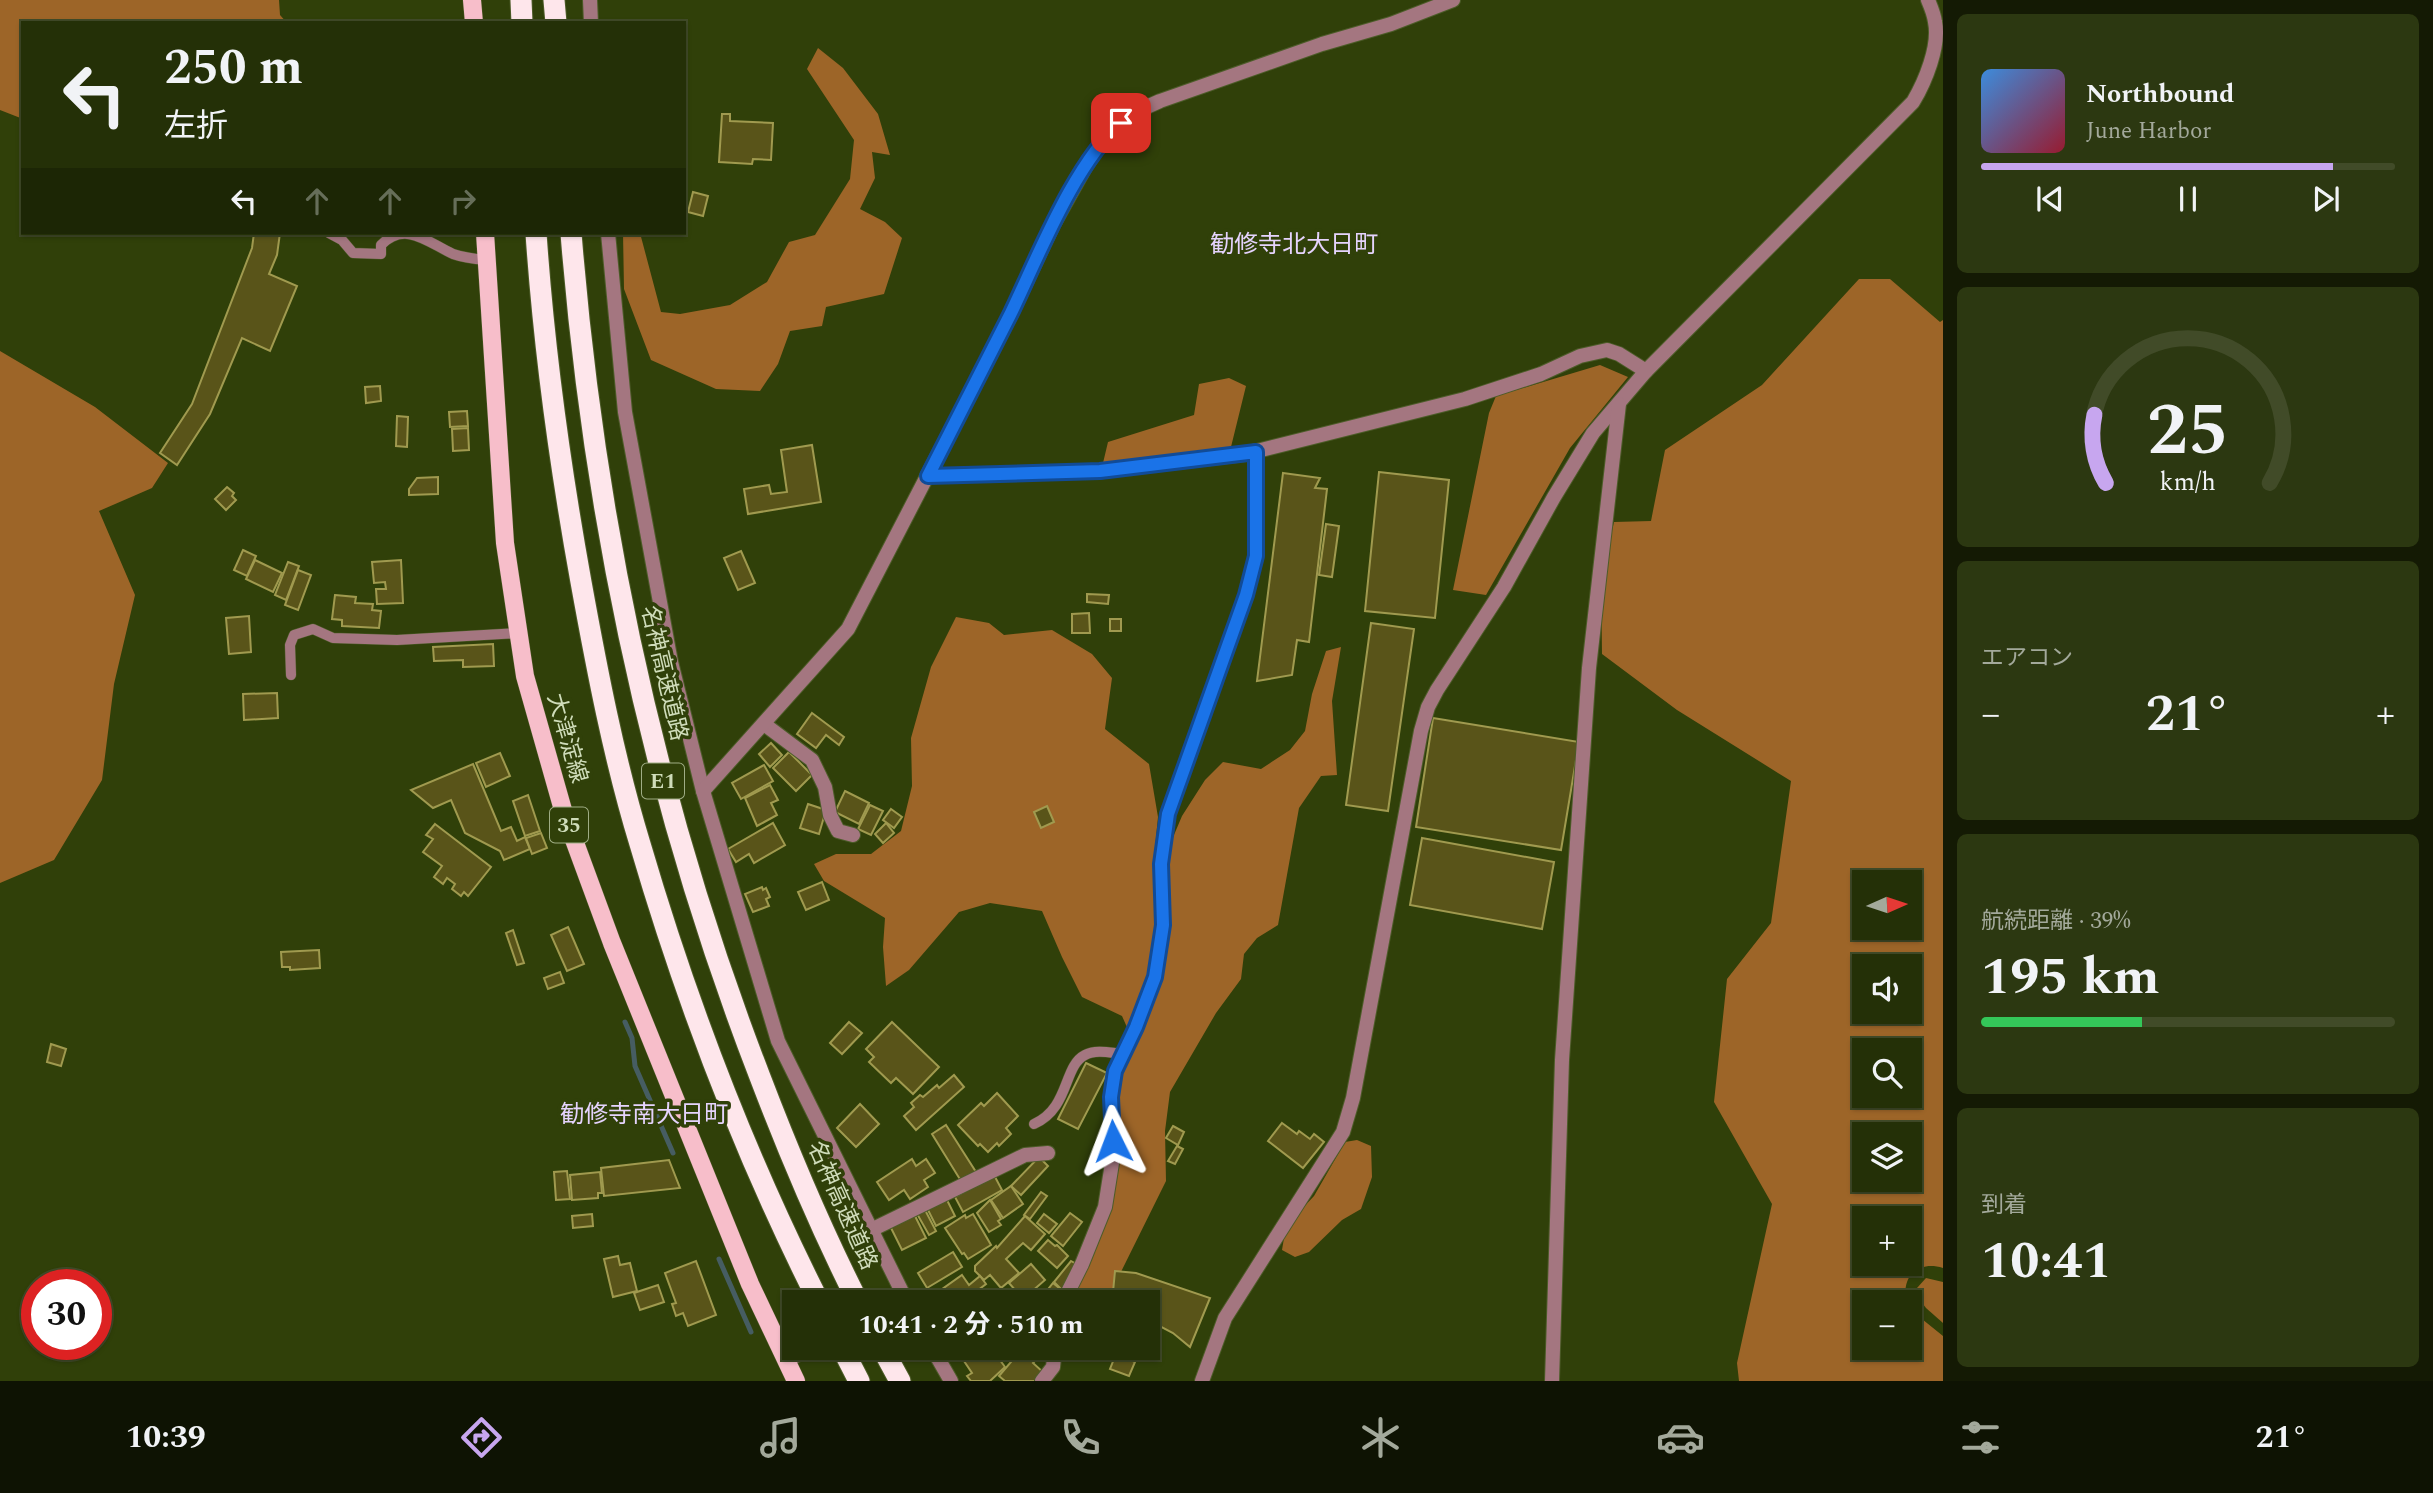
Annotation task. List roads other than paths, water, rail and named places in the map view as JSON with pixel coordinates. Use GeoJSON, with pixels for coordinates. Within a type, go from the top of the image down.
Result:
{"type":"FeatureCollection","features":[{"type":"Feature","properties":{"kind":"highway"},"geometry":{"type":"LineString","coordinates":[[521,0],[522,21]]}},
{"type":"Feature","properties":{"kind":"highway"},"geometry":{"type":"LineString","coordinates":[[554,0],[556,21]]}},
{"type":"Feature","properties":{"kind":"highway","name":"E1"},"geometry":{"type":"LineString","coordinates":[[536,235],[549,378],[572,529],[593,651],[639,843],[711,1056],[762,1181],[813,1290]]}},
{"type":"Feature","properties":{"kind":"highway","name":"名神高速道路"},"geometry":{"type":"LineString","coordinates":[[571,235],[585,371],[606,520],[629,641],[653,744],[699,907],[747,1045],[795,1164],[853,1290]]}},
{"type":"Feature","properties":{"kind":"highway"},"geometry":{"type":"LineString","coordinates":[[848,1360],[859,1381]]}},
{"type":"Feature","properties":{"kind":"highway"},"geometry":{"type":"LineString","coordinates":[[889,1360],[900,1381]]}},
{"type":"Feature","properties":{"kind":"main road"},"geometry":{"type":"LineString","coordinates":[[472,0],[474,21]]}},
{"type":"Feature","properties":{"kind":"main road","name":"大津淀線"},"geometry":{"type":"LineString","coordinates":[[485,235],[505,543],[525,676],[563,810],[612,943],[712,1192],[796,1381]]}},
{"type":"Feature","properties":{"kind":"street"},"geometry":{"type":"LineString","coordinates":[[590,0],[591,21]]}},
{"type":"Feature","properties":{"kind":"street"},"geometry":{"type":"LineString","coordinates":[[703,792],[848,629],[928,476],[1053,225],[1087,164],[1108,133],[1131,114],[1160,101],[1322,44],[1391,24],[1453,0]]}},
{"type":"Feature","properties":{"kind":"street"},"geometry":{"type":"LineString","coordinates":[[1202,1381],[1226,1318],[1343,1132],[1353,1098],[1421,731],[1428,707],[1504,587],[1593,433],[1646,371],[1913,102],[1926,80],[1932,58],[1936,24],[1928,0]]}},
{"type":"Feature","properties":{"kind":"street"},"geometry":{"type":"LineString","coordinates":[[608,235],[625,412],[671,662],[703,792],[778,1041],[899,1290]]}},
{"type":"Feature","properties":{"kind":"street"},"geometry":{"type":"LineString","coordinates":[[928,476],[1100,471],[1256,452],[1465,400],[1541,374],[1580,356],[1606,350],[1619,354],[1646,371]]}},
{"type":"Feature","properties":{"kind":"street"},"geometry":{"type":"LineString","coordinates":[[1552,1381],[1562,1060],[1589,668],[1619,404]]}},
{"type":"Feature","properties":{"kind":"street"},"geometry":{"type":"LineString","coordinates":[[1069,1290],[1105,1207],[1113,1157],[1111,1097],[1115,1071],[1155,977],[1163,925],[1161,864],[1168,814],[1246,595],[1256,556],[1256,452]]}},
{"type":"Feature","properties":{"kind":"street"},"geometry":{"type":"LineString","coordinates":[[764,724],[811,760],[825,787],[830,815],[838,831],[853,835]]}},
{"type":"Feature","properties":{"kind":"street"},"geometry":{"type":"LineString","coordinates":[[871,1230],[1025,1155],[1048,1153]]}},
{"type":"Feature","properties":{"kind":"street"},"geometry":{"type":"LineString","coordinates":[[939,1360],[951,1381]]}},
{"type":"Feature","properties":{"kind":"street"},"geometry":{"type":"LineString","coordinates":[[1042,1381],[1053,1367],[1054,1360]]}},
{"type":"Feature","properties":{"kind":"lane"},"geometry":{"type":"LineString","coordinates":[[333,235],[342,240],[352,253],[381,254],[381,245],[388,238],[400,235]]}},
{"type":"Feature","properties":{"kind":"lane"},"geometry":{"type":"LineString","coordinates":[[416,235],[452,253],[487,260]]}},
{"type":"Feature","properties":{"kind":"lane"},"geometry":{"type":"LineString","coordinates":[[291,675],[290,645],[294,635],[313,628],[333,638],[397,640],[519,633]]}},
{"type":"Feature","properties":{"kind":"lane"},"geometry":{"type":"LineString","coordinates":[[1034,1124],[1052,1114],[1079,1059],[1090,1053],[1123,1054]]}},
{"type":"Feature","properties":{"kind":"waterway"},"geometry":{"type":"LineString","coordinates":[[625,1022],[632,1038],[635,1066],[673,1153]]}},
{"type":"Feature","properties":{"kind":"waterway"},"geometry":{"type":"LineString","coordinates":[[719,1259],[751,1332]]}},
{"type":"Feature","properties":{"kind":"district","name":"勧修寺北大日町"},"geometry":{"type":"Point","coordinates":[1294,244]}},
{"type":"Feature","properties":{"kind":"district","name":"勧修寺南大日町"},"geometry":{"type":"Point","coordinates":[644,1114]}}]}
